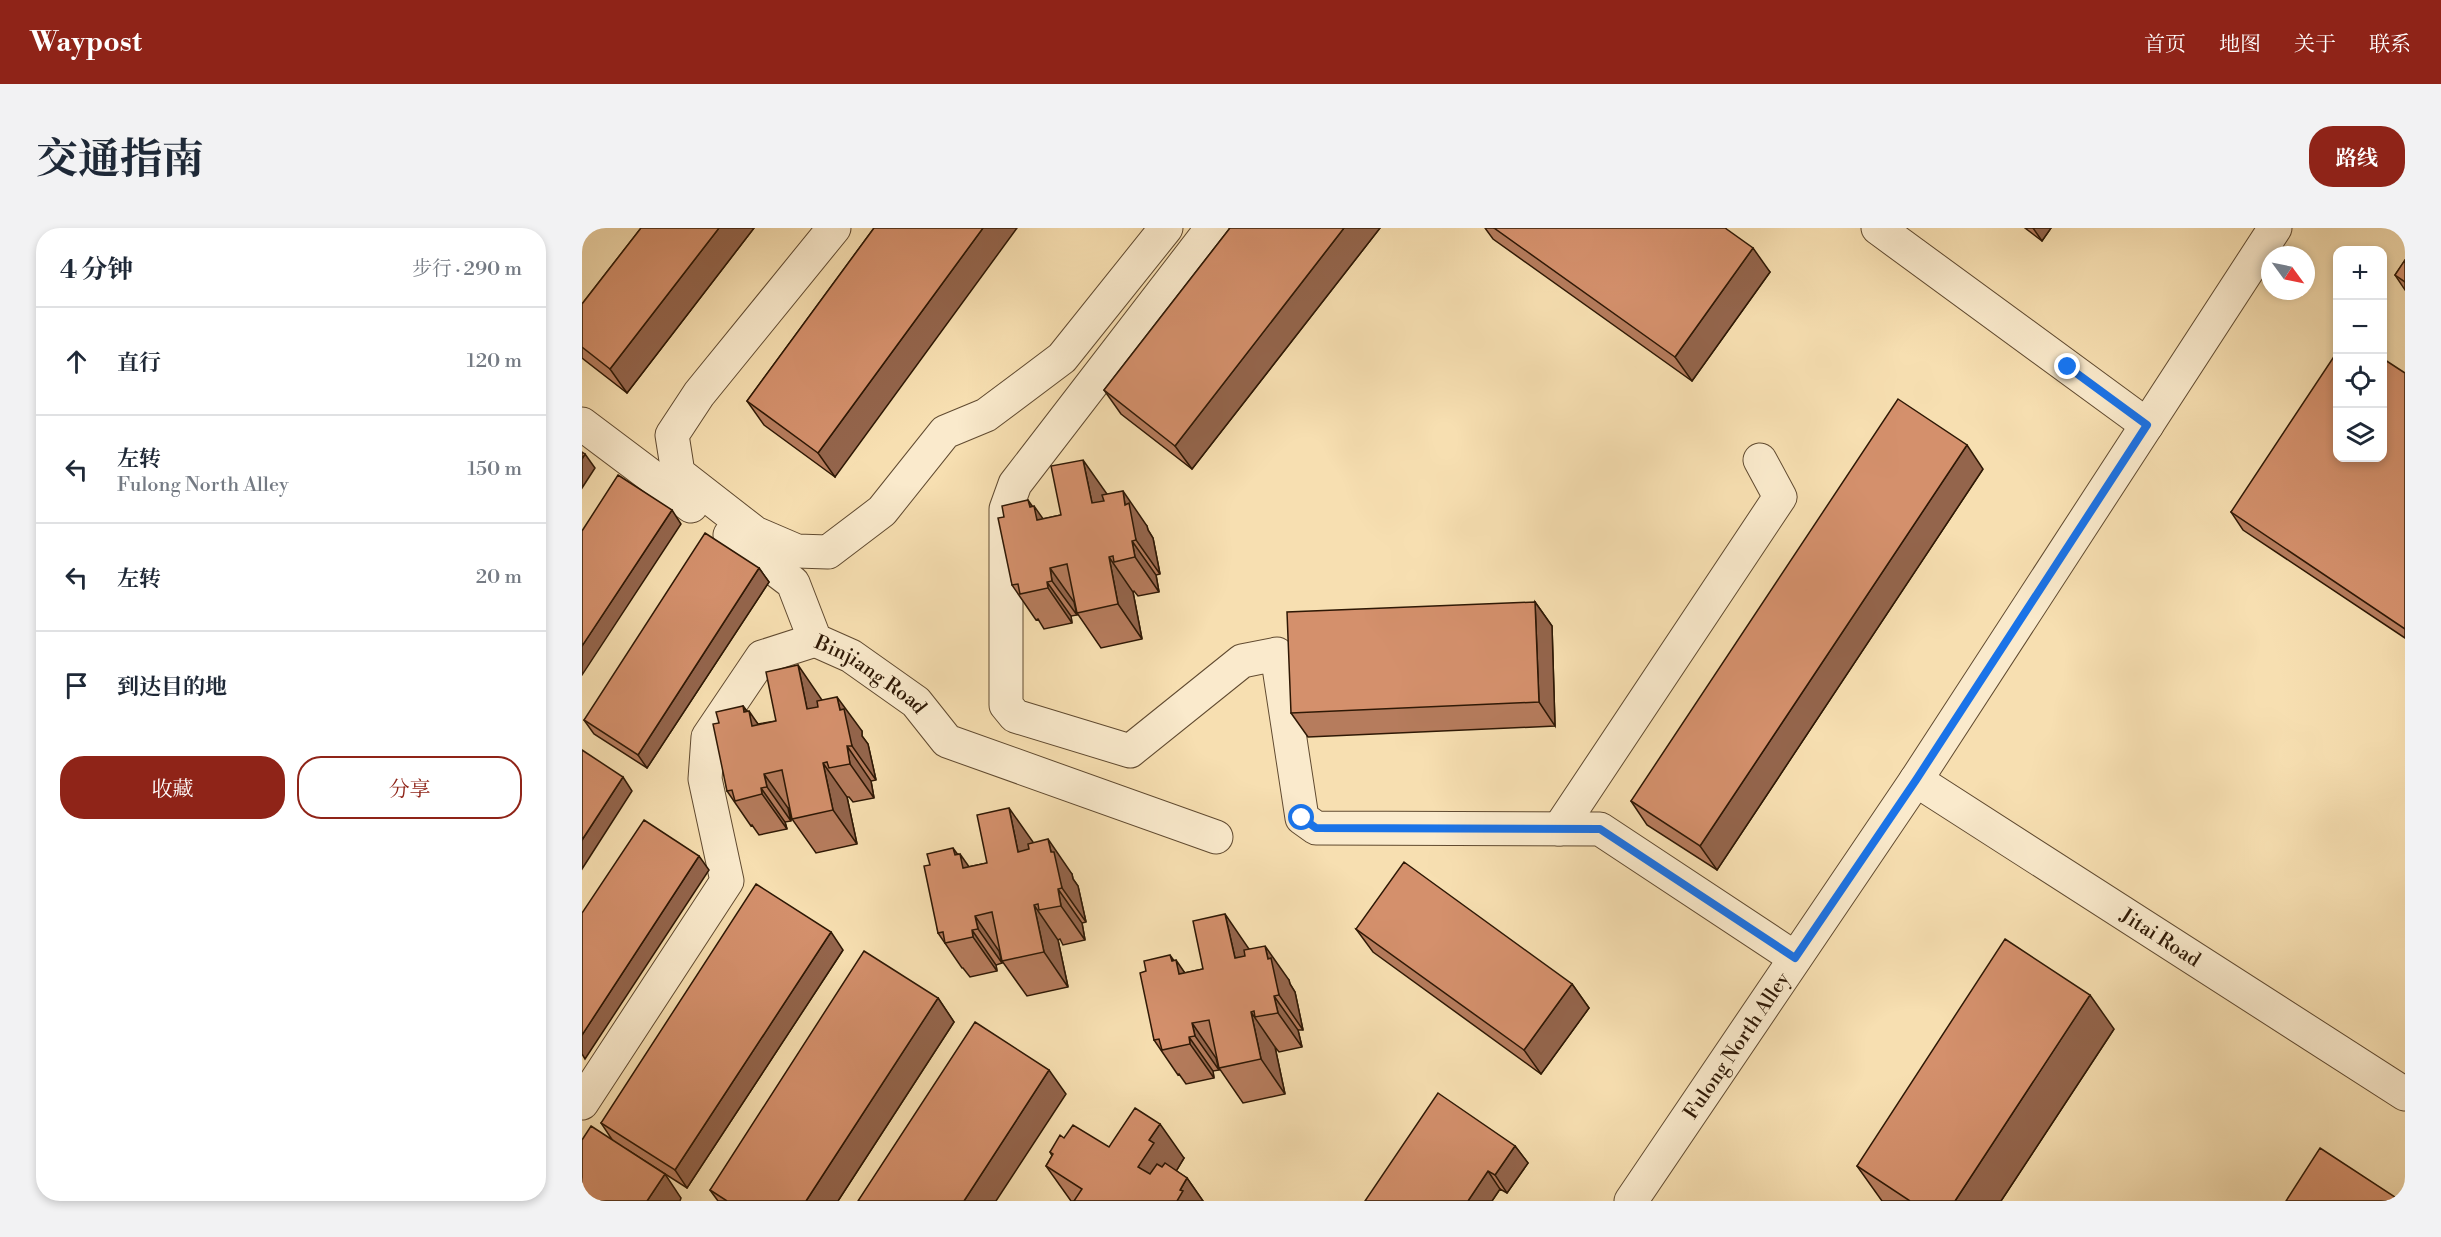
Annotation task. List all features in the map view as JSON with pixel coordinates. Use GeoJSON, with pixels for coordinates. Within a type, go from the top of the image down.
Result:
{"type":"FeatureCollection","features":[{"type":"Feature","properties":{"kind":"street"},"geometry":{"type":"LineString","coordinates":[[834,228],[699,394],[672,435],[678,472],[755,533],[797,551],[828,552],[882,512],[945,432],[986,415],[1062,358],[1166,228]]}},
{"type":"Feature","properties":{"kind":"street"},"geometry":{"type":"LineString","coordinates":[[1212,228],[1015,484],[1006,509],[1006,705],[1015,716],[1130,751],[1242,661],[1277,654],[1302,818],[1316,828],[1600,829]]}},
{"type":"Feature","properties":{"kind":"street"},"geometry":{"type":"LineString","coordinates":[[1878,228],[2147,425]]}},
{"type":"Feature","properties":{"kind":"street","name":"Fulong North Alley"},"geometry":{"type":"LineString","coordinates":[[1631,1201],[1916,780],[2275,228]]}},
{"type":"Feature","properties":{"kind":"street","name":"Binjiang Road"},"geometry":{"type":"LineString","coordinates":[[582,424],[793,583],[815,640],[851,656],[915,702],[947,741],[1216,837]]}},
{"type":"Feature","properties":{"kind":"street"},"geometry":{"type":"LineString","coordinates":[[1558,829],[1780,497],[1760,460]]}},
{"type":"Feature","properties":{"kind":"street"},"geometry":{"type":"LineString","coordinates":[[586,1088],[728,881],[705,778],[708,737],[762,657],[815,640]]}},
{"type":"Feature","properties":{"kind":"street","name":"Jitai Road"},"geometry":{"type":"LineString","coordinates":[[1916,780],[2405,1094]]}},
{"type":"Feature","properties":{"kind":"street"},"geometry":{"type":"LineString","coordinates":[[1582,794],[1600,829],[1795,958]]}},
{"type":"Feature","properties":{"kind":"building"},"geometry":{"type":"Polygon","coordinates":[[[641,228],[719,228],[610,369],[582,347],[582,304],[641,228]]]}},
{"type":"Feature","properties":{"kind":"building"},"geometry":{"type":"Polygon","coordinates":[[[874,228],[983,228],[818,453],[747,401],[874,228]]]}},
{"type":"Feature","properties":{"kind":"building"},"geometry":{"type":"Polygon","coordinates":[[[1230,228],[1344,228],[1175,446],[1104,390],[1230,228]]]}},
{"type":"Feature","properties":{"kind":"building"},"geometry":{"type":"Polygon","coordinates":[[[1494,228],[1725,228],[1753,248],[1675,357],[1494,228]]]}},
{"type":"Feature","properties":{"kind":"building"},"geometry":{"type":"Polygon","coordinates":[[[2405,260],[2405,282],[2395,275],[2405,260]]]}},
{"type":"Feature","properties":{"kind":"building"},"geometry":{"type":"Polygon","coordinates":[[[2333,358],[2333,462],[2387,462],[2387,361],[2405,373],[2405,629],[2231,512],[2333,358]]]}},
{"type":"Feature","properties":{"kind":"building"},"geometry":{"type":"Polygon","coordinates":[[[1898,399],[1967,445],[1700,846],[1631,801],[1898,399]]]}},
{"type":"Feature","properties":{"kind":"building"},"geometry":{"type":"Polygon","coordinates":[[[1083,460],[1092,503],[1104,501],[1102,495],[1123,491],[1125,505],[1129,503],[1136,540],[1132,541],[1135,557],[1114,562],[1113,556],[1109,557],[1118,604],[1077,613],[1067,564],[1050,568],[1052,581],[1047,582],[1048,588],[1020,594],[1018,584],[1012,585],[998,518],[1004,517],[1002,506],[1028,500],[1030,507],[1034,506],[1037,520],[1061,515],[1051,466],[1083,460]]]}},
{"type":"Feature","properties":{"kind":"building"},"geometry":{"type":"Polygon","coordinates":[[[618,475],[672,510],[582,646],[582,531],[618,475]]]}},
{"type":"Feature","properties":{"kind":"building"},"geometry":{"type":"Polygon","coordinates":[[[705,533],[759,568],[638,755],[584,720],[705,533]]]}},
{"type":"Feature","properties":{"kind":"building"},"geometry":{"type":"Polygon","coordinates":[[[1535,602],[1539,702],[1291,713],[1287,612],[1535,602]]]}},
{"type":"Feature","properties":{"kind":"building"},"geometry":{"type":"Polygon","coordinates":[[[798,665],[807,709],[818,707],[817,701],[837,697],[840,710],[844,709],[852,746],[847,746],[850,764],[829,768],[827,762],[823,763],[833,810],[792,819],[782,770],[764,774],[767,787],[761,788],[762,794],[735,801],[732,790],[727,791],[713,724],[719,723],[716,712],[743,706],[744,712],[749,711],[752,726],[776,721],[766,672],[798,665]]]}},
{"type":"Feature","properties":{"kind":"building"},"geometry":{"type":"Polygon","coordinates":[[[582,750],[623,777],[582,840],[582,750]]]}},
{"type":"Feature","properties":{"kind":"building"},"geometry":{"type":"Polygon","coordinates":[[[1009,808],[1018,852],[1029,849],[1028,844],[1048,839],[1051,852],[1054,852],[1062,888],[1058,889],[1061,906],[1039,910],[1038,904],[1034,905],[1044,952],[1002,961],[992,912],[975,916],[978,929],[972,930],[973,937],[945,943],[943,932],[938,933],[924,866],[930,865],[927,854],[953,848],[955,855],[960,854],[963,868],[987,863],[977,815],[1009,808]]]}},
{"type":"Feature","properties":{"kind":"building"},"geometry":{"type":"Polygon","coordinates":[[[644,820],[699,856],[582,1035],[582,913],[644,820]]]}},
{"type":"Feature","properties":{"kind":"building"},"geometry":{"type":"Polygon","coordinates":[[[1404,862],[1572,984],[1524,1050],[1356,929],[1404,862]]]}},
{"type":"Feature","properties":{"kind":"building"},"geometry":{"type":"Polygon","coordinates":[[[756,884],[831,932],[675,1170],[601,1123],[756,884]]]}},
{"type":"Feature","properties":{"kind":"building"},"geometry":{"type":"Polygon","coordinates":[[[1225,914],[1235,958],[1245,956],[1244,950],[1265,946],[1268,959],[1271,958],[1279,995],[1274,996],[1278,1013],[1255,1017],[1254,1011],[1251,1012],[1261,1059],[1219,1068],[1209,1020],[1192,1023],[1195,1036],[1189,1037],[1190,1044],[1162,1050],[1159,1039],[1154,1040],[1140,973],[1146,971],[1144,961],[1170,955],[1172,961],[1176,960],[1179,974],[1203,969],[1193,921],[1225,914]]]}},
{"type":"Feature","properties":{"kind":"building"},"geometry":{"type":"Polygon","coordinates":[[[2005,939],[2090,995],[1955,1201],[1910,1201],[1857,1166],[2005,939]]]}},
{"type":"Feature","properties":{"kind":"building"},"geometry":{"type":"Polygon","coordinates":[[[864,951],[938,998],[806,1201],[727,1201],[710,1190],[864,951]]]}},
{"type":"Feature","properties":{"kind":"building"},"geometry":{"type":"Polygon","coordinates":[[[975,1022],[1049,1070],[964,1201],[858,1201],[975,1022]]]}},
{"type":"Feature","properties":{"kind":"building"},"geometry":{"type":"Polygon","coordinates":[[[1438,1093],[1515,1146],[1495,1175],[1488,1171],[1468,1201],[1365,1201],[1438,1093]]]}},
{"type":"Feature","properties":{"kind":"building"},"geometry":{"type":"Polygon","coordinates":[[[1135,1108],[1160,1124],[1149,1140],[1154,1143],[1138,1167],[1150,1174],[1157,1164],[1162,1167],[1165,1163],[1187,1178],[1177,1201],[1074,1201],[1082,1189],[1046,1166],[1053,1154],[1050,1152],[1060,1135],[1064,1138],[1073,1125],[1109,1147],[1135,1108]]]}},
{"type":"Feature","properties":{"kind":"building"},"geometry":{"type":"Polygon","coordinates":[[[591,1126],[665,1174],[647,1201],[582,1201],[582,1140],[591,1126]]]}},
{"type":"Feature","properties":{"kind":"building"},"geometry":{"type":"Polygon","coordinates":[[[2320,1148],[2401,1201],[2286,1201],[2320,1148]]]}},
{"type":"Feature","properties":{"kind":"route"},"geometry":{"type":"LineString","coordinates":[[1302,818],[1316,828],[1600,829],[1795,958],[1916,780],[2147,425],[2068,367]]}}]}
